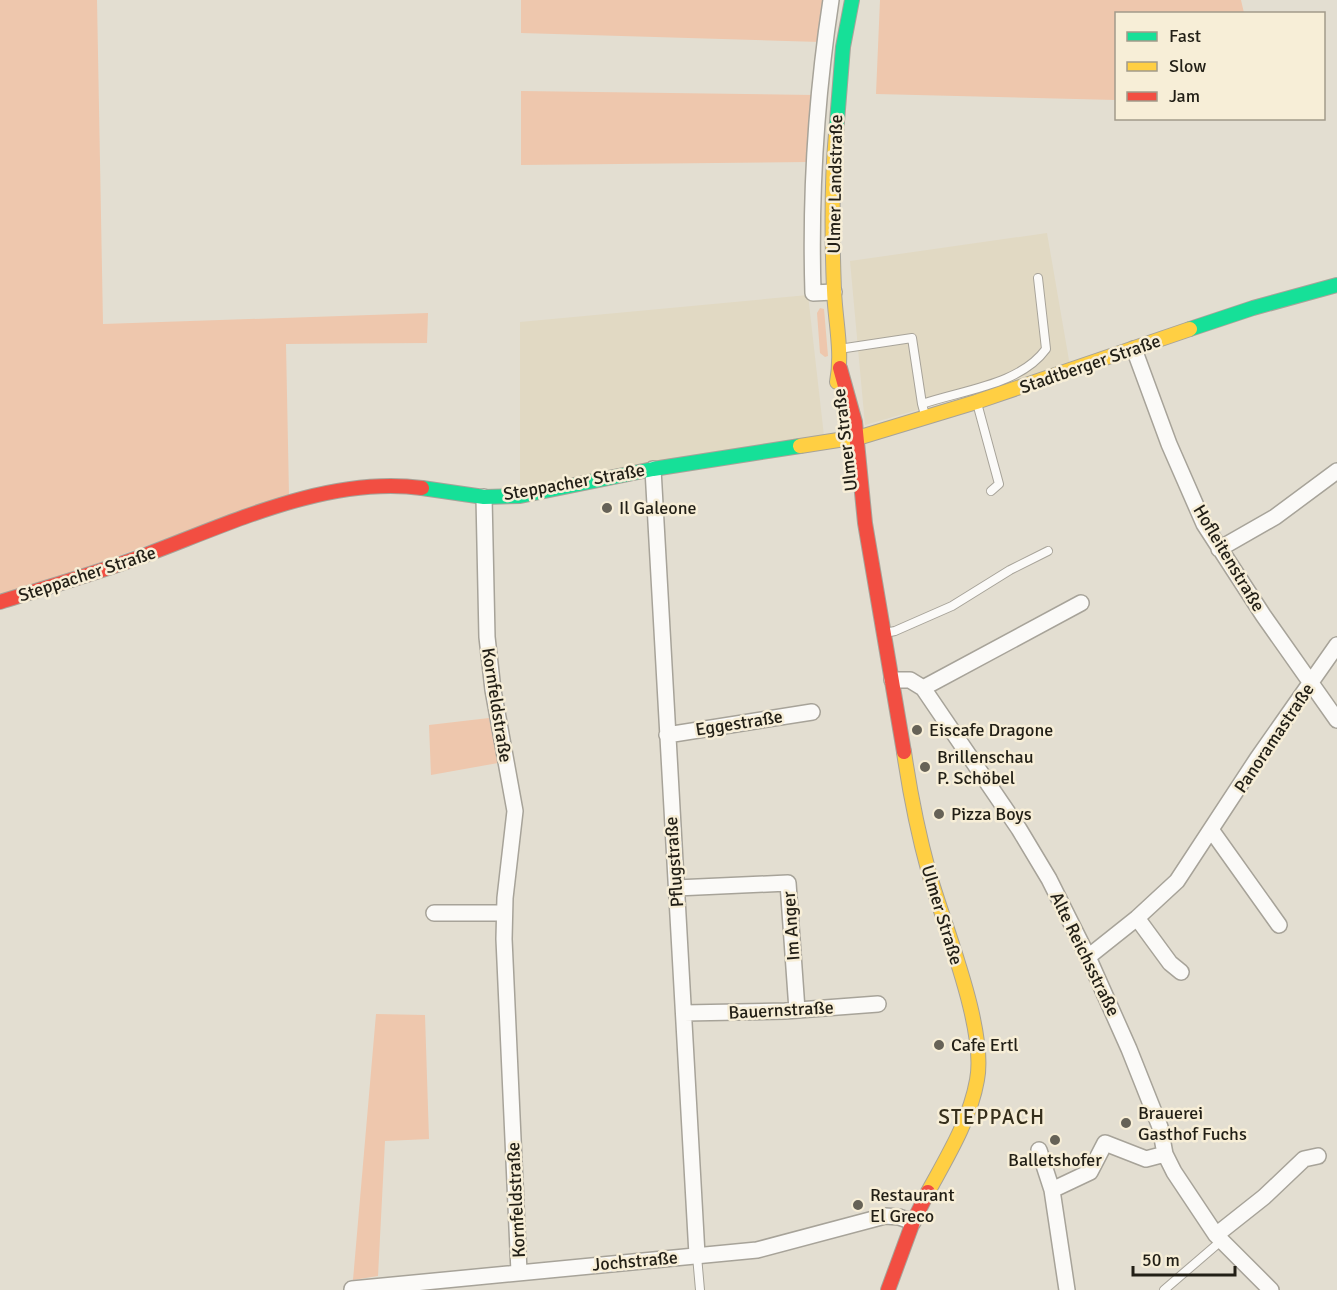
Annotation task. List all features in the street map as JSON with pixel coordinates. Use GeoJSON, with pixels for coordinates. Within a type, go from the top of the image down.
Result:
{"type":"FeatureCollection","features":[{"type":"Feature","properties":{"kind":"street"},"geometry":{"type":"LineString","coordinates":[[831,0],[817,100],[811,213],[813,293],[834,292]]}},
{"type":"Feature","properties":{"kind":"street","name":"Ulmer Landstraße"},"geometry":{"type":"LineString","coordinates":[[840,368],[834,292],[831,187],[843,47],[852,0]]}},
{"type":"Feature","properties":{"kind":"street","name":"Stadtberger Straße"},"geometry":{"type":"LineString","coordinates":[[844,431],[924,410],[976,402],[1253,308],[1337,285]]}},
{"type":"Feature","properties":{"kind":"street","name":"Hofleitenstraße"},"geometry":{"type":"LineString","coordinates":[[1134,349],[1176,462],[1204,524],[1337,720]]}},
{"type":"Feature","properties":{"kind":"street","name":"Ulmer Straße"},"geometry":{"type":"LineString","coordinates":[[840,368],[848,388],[844,431]]}},
{"type":"Feature","properties":{"kind":"street","name":"Ulmer Straße"},"geometry":{"type":"LineString","coordinates":[[840,368],[836,391],[844,431],[853,502],[865,523],[919,836],[970,1008],[979,1063],[977,1081],[968,1110],[953,1145],[912,1222],[888,1290]]}},
{"type":"Feature","properties":{"kind":"street","name":"Steppacher Straße"},"geometry":{"type":"LineString","coordinates":[[0,602],[130,561],[308,496],[367,487],[407,486],[484,497],[520,496],[844,431]]}},
{"type":"Feature","properties":{"kind":"street","name":"Pflugstraße"},"geometry":{"type":"LineString","coordinates":[[653,468],[697,1256]]}},
{"type":"Feature","properties":{"kind":"street"},"geometry":{"type":"LineString","coordinates":[[1219,549],[1275,517],[1337,471]]}},
{"type":"Feature","properties":{"kind":"street","name":"Kornfeldstraße"},"geometry":{"type":"LineString","coordinates":[[484,497],[487,637],[493,690],[515,811],[504,913],[519,1272]]}},
{"type":"Feature","properties":{"kind":"street"},"geometry":{"type":"LineString","coordinates":[[892,680],[910,680],[923,688],[1082,603]]}},
{"type":"Feature","properties":{"kind":"street","name":"Panoramastraße"},"geometry":{"type":"LineString","coordinates":[[1088,957],[1137,918],[1177,881],[1212,831],[1257,759],[1337,645]]}},
{"type":"Feature","properties":{"kind":"street","name":"Alte Reichsstraße"},"geometry":{"type":"LineString","coordinates":[[923,688],[1019,829],[1046,873],[1088,957],[1160,1127],[1165,1154],[1186,1193],[1219,1238],[1271,1290]]}},
{"type":"Feature","properties":{"kind":"street","name":"Eggestraße"},"geometry":{"type":"LineString","coordinates":[[667,735],[812,712]]}},
{"type":"Feature","properties":{"kind":"street"},"geometry":{"type":"LineString","coordinates":[[1212,831],[1279,925]]}},
{"type":"Feature","properties":{"kind":"street","name":"Im Anger"},"geometry":{"type":"LineString","coordinates":[[676,888],[788,883],[797,1010]]}},
{"type":"Feature","properties":{"kind":"street"},"geometry":{"type":"LineString","coordinates":[[434,913],[504,913]]}},
{"type":"Feature","properties":{"kind":"street"},"geometry":{"type":"LineString","coordinates":[[1137,918],[1170,963],[1181,972]]}},
{"type":"Feature","properties":{"kind":"street","name":"Bauernstraße"},"geometry":{"type":"LineString","coordinates":[[684,1013],[797,1010],[878,1004]]}},
{"type":"Feature","properties":{"kind":"street"},"geometry":{"type":"LineString","coordinates":[[1052,1190],[1090,1172],[1105,1143],[1146,1160],[1165,1154]]}},
{"type":"Feature","properties":{"kind":"street"},"geometry":{"type":"LineString","coordinates":[[1039,1150],[1052,1190],[1067,1290]]}},
{"type":"Feature","properties":{"kind":"street"},"geometry":{"type":"LineString","coordinates":[[1219,1238],[1304,1159],[1318,1156]]}},
{"type":"Feature","properties":{"kind":"street","name":"Jochstraße"},"geometry":{"type":"LineString","coordinates":[[349,1290],[770,1248],[885,1216],[899,1217],[912,1222]]}},
{"type":"Feature","properties":{"kind":"lane"},"geometry":{"type":"LineString","coordinates":[[838,349],[912,338],[924,410],[996,382],[1036,363],[1046,349],[1038,278]]}},
{"type":"Feature","properties":{"kind":"lane"},"geometry":{"type":"LineString","coordinates":[[976,402],[999,484],[992,491]]}},
{"type":"Feature","properties":{"kind":"lane"},"geometry":{"type":"LineString","coordinates":[[883,633],[895,631],[952,606],[1010,570],[1048,552]]}},
{"type":"Feature","properties":{"kind":"lane"},"geometry":{"type":"LineString","coordinates":[[1164,1290],[1219,1238]]}},
{"type":"Feature","properties":{"kind":"lane"},"geometry":{"type":"LineString","coordinates":[[697,1256],[700,1290]]}},
{"type":"Feature","properties":{"kind":"shaded area"},"geometry":{"type":"Polygon","coordinates":[[[0,0],[97,0],[103,324],[428,313],[427,343],[286,344],[289,495],[0,598],[0,0]]]}},
{"type":"Feature","properties":{"kind":"shaded area"},"geometry":{"type":"Polygon","coordinates":[[[521,0],[826,0],[820,42],[521,33],[521,0]]]}},
{"type":"Feature","properties":{"kind":"shaded area"},"geometry":{"type":"Polygon","coordinates":[[[880,0],[1241,0],[1244,12],[1115,12],[1115,100],[876,94],[880,0]]]}},
{"type":"Feature","properties":{"kind":"shaded area"},"geometry":{"type":"Polygon","coordinates":[[[521,91],[814,95],[808,162],[521,165],[521,91]]]}},
{"type":"Feature","properties":{"kind":"shaded area"},"geometry":{"type":"Polygon","coordinates":[[[1047,233],[1070,366],[865,425],[850,261],[1047,233]]]}},
{"type":"Feature","properties":{"kind":"shaded area"},"geometry":{"type":"Polygon","coordinates":[[[808,295],[824,436],[520,489],[520,322],[808,295]]]}},
{"type":"Feature","properties":{"kind":"shaded area"},"geometry":{"type":"Polygon","coordinates":[[[820,308],[824,309],[828,356],[825,357],[820,353],[817,313],[820,308]]]}},
{"type":"Feature","properties":{"kind":"shaded area"},"geometry":{"type":"Polygon","coordinates":[[[489,718],[498,763],[431,775],[429,725],[489,718]]]}},
{"type":"Feature","properties":{"kind":"shaded area"},"geometry":{"type":"Polygon","coordinates":[[[376,1014],[425,1015],[429,1139],[385,1141],[378,1276],[353,1280],[376,1014]]]}},
{"type":"Feature","properties":{"kind":"traffic: fast"},"geometry":{"type":"LineString","coordinates":[[836,134],[843,47],[852,0]]}},
{"type":"Feature","properties":{"kind":"traffic: fast"},"geometry":{"type":"LineString","coordinates":[[1190,329],[1253,308],[1337,285]]}},
{"type":"Feature","properties":{"kind":"traffic: fast"},"geometry":{"type":"LineString","coordinates":[[422,488],[484,497],[520,496],[653,469],[800,446]]}},
{"type":"Feature","properties":{"kind":"traffic: slow"},"geometry":{"type":"LineString","coordinates":[[836,134],[832,232],[839,348],[837,382]]}},
{"type":"Feature","properties":{"kind":"traffic: slow"},"geometry":{"type":"LineString","coordinates":[[800,446],[864,436],[976,402],[1190,329]]}},
{"type":"Feature","properties":{"kind":"traffic: slow"},"geometry":{"type":"LineString","coordinates":[[904,752],[921,843],[970,1006],[978,1059],[977,1080],[969,1109],[957,1138],[928,1192]]}},
{"type":"Feature","properties":{"kind":"traffic: jam"},"geometry":{"type":"LineString","coordinates":[[840,368],[855,422],[865,523],[904,752]]}},
{"type":"Feature","properties":{"kind":"traffic: jam"},"geometry":{"type":"LineString","coordinates":[[0,602],[105,569],[242,518],[314,496],[350,489],[386,486],[422,488]]}},
{"type":"Feature","properties":{"kind":"traffic: jam"},"geometry":{"type":"LineString","coordinates":[[888,1290],[913,1222],[928,1192]]}},
{"type":"Feature","properties":{"kind":"place","name":"Il Galeone"},"geometry":{"type":"Point","coordinates":[607,508]}},
{"type":"Feature","properties":{"kind":"place","name":"Eiscafe Dragone"},"geometry":{"type":"Point","coordinates":[917,730]}},
{"type":"Feature","properties":{"kind":"place","name":"Brillenschau P. Schöbel"},"geometry":{"type":"Point","coordinates":[925,767]}},
{"type":"Feature","properties":{"kind":"place","name":"Pizza Boys"},"geometry":{"type":"Point","coordinates":[939,814]}},
{"type":"Feature","properties":{"kind":"place","name":"Cafe Ertl"},"geometry":{"type":"Point","coordinates":[939,1045]}},
{"type":"Feature","properties":{"kind":"place","name":"Brauerei Gasthof Fuchs"},"geometry":{"type":"Point","coordinates":[1126,1123]}},
{"type":"Feature","properties":{"kind":"place","name":"Balletshofer"},"geometry":{"type":"Point","coordinates":[1055,1140]}},
{"type":"Feature","properties":{"kind":"place","name":"Restaurant El Greco"},"geometry":{"type":"Point","coordinates":[858,1205]}},
{"type":"Feature","properties":{"kind":"district","name":"STEPPACH"},"geometry":{"type":"Point","coordinates":[992,1117]}}]}
